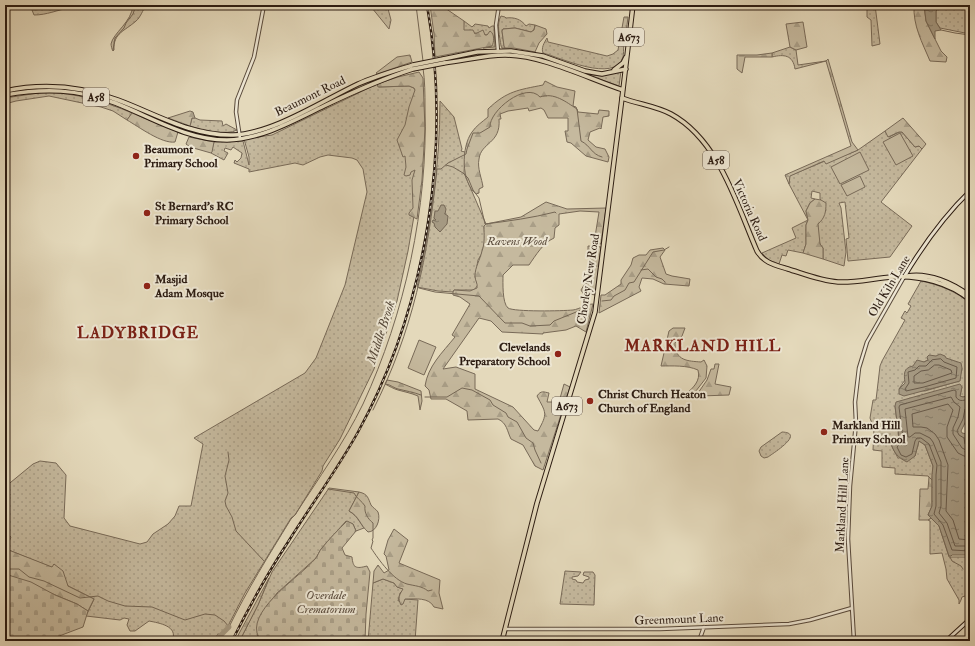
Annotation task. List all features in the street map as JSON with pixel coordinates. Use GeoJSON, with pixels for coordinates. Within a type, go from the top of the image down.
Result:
{"type":"FeatureCollection","features":[{"type":"Feature","properties":{"kind":"main road","name":"Chorley New Road"},"geometry":{"type":"LineString","coordinates":[[502,641],[537,503],[595,312],[633,5]]}},
{"type":"Feature","properties":{"kind":"main road","name":"Beaumont Road"},"geometry":{"type":"LineString","coordinates":[[5,95],[51,90],[86,94],[116,103],[185,132],[208,138],[226,140],[278,123],[359,84],[392,72],[477,52],[498,53],[537,59],[623,90]]}},
{"type":"Feature","properties":{"kind":"main road","name":"Beaumont Road"},"geometry":{"type":"LineString","coordinates":[[498,53],[520,52],[538,55],[585,71],[602,74],[626,69]]}},
{"type":"Feature","properties":{"kind":"main road"},"geometry":{"type":"LineString","coordinates":[[613,71],[623,63],[627,55]]}},
{"type":"Feature","properties":{"kind":"main road","name":"Beaumont Road"},"geometry":{"type":"LineString","coordinates":[[5,91],[51,86],[86,90],[118,100],[186,128],[211,134],[240,136]]}},
{"type":"Feature","properties":{"kind":"main road","name":"Victoria Road"},"geometry":{"type":"LineString","coordinates":[[622,98],[671,114],[699,136],[709,149],[724,175],[757,251],[763,260],[768,263],[837,282],[904,277]]}},
{"type":"Feature","properties":{"kind":"main road","name":"Old Kiln Lane"},"geometry":{"type":"LineString","coordinates":[[904,277],[917,256],[938,228],[970,191]]}},
{"type":"Feature","properties":{"kind":"main road","name":"A58"},"geometry":{"type":"LineString","coordinates":[[904,277],[916,275],[940,280],[960,289],[970,296]]}},
{"type":"Feature","properties":{"kind":"main road","name":"A58"},"geometry":{"type":"LineString","coordinates":[[904,277],[938,283],[957,291],[970,300]]}},
{"type":"Feature","properties":{"kind":"main road"},"geometry":{"type":"LineString","coordinates":[[946,641],[970,619]]}},
{"type":"Feature","properties":{"kind":"street"},"geometry":{"type":"LineString","coordinates":[[240,136],[236,112],[237,100],[254,57],[264,5]]}},
{"type":"Feature","properties":{"kind":"street"},"geometry":{"type":"LineString","coordinates":[[498,53],[496,25],[500,5]]}},
{"type":"Feature","properties":{"kind":"street","name":"Old Kiln Lane"},"geometry":{"type":"LineString","coordinates":[[856,404],[859,368],[865,347],[904,277]]}},
{"type":"Feature","properties":{"kind":"street","name":"Markland Hill Lane"},"geometry":{"type":"LineString","coordinates":[[854,641],[848,539],[856,404]]}},
{"type":"Feature","properties":{"kind":"street","name":"Greenmount Lane"},"geometry":{"type":"LineString","coordinates":[[505,629],[639,630],[797,623],[852,607]]}},
{"type":"Feature","properties":{"kind":"street"},"geometry":{"type":"LineString","coordinates":[[699,641],[704,628]]}},
{"type":"Feature","properties":{"kind":"green space"},"geometry":{"type":"Polygon","coordinates":[[[30,5],[33,5],[35,10],[72,5],[96,5],[72,7],[34,15],[30,5]]]}},
{"type":"Feature","properties":{"kind":"green space"},"geometry":{"type":"Polygon","coordinates":[[[133,5],[146,5],[137,20],[120,33],[115,40],[113,51],[111,44],[112,40],[129,17],[133,5]]]}},
{"type":"Feature","properties":{"kind":"green space"},"geometry":{"type":"Polygon","coordinates":[[[373,5],[387,5],[391,20],[389,29],[372,8],[373,5]]]}},
{"type":"Feature","properties":{"kind":"green space"},"geometry":{"type":"Polygon","coordinates":[[[430,5],[444,5],[445,8],[464,21],[464,30],[473,30],[475,34],[483,30],[485,35],[487,35],[490,31],[492,32],[494,40],[492,46],[435,57],[434,34],[430,5]]]}},
{"type":"Feature","properties":{"kind":"green space"},"geometry":{"type":"Polygon","coordinates":[[[867,5],[875,5],[880,44],[872,46],[871,20],[867,17],[867,5]]]}},
{"type":"Feature","properties":{"kind":"green space"},"geometry":{"type":"Polygon","coordinates":[[[914,5],[924,5],[926,21],[941,51],[947,57],[946,62],[930,61],[921,40],[915,20],[914,5]]]}},
{"type":"Feature","properties":{"kind":"green space"},"geometry":{"type":"Polygon","coordinates":[[[941,5],[970,5],[970,34],[940,28],[936,22],[936,11],[941,5]]]}},
{"type":"Feature","properties":{"kind":"green space"},"geometry":{"type":"Polygon","coordinates":[[[501,16],[517,19],[526,26],[529,24],[535,25],[534,30],[531,32],[515,28],[503,29],[502,31],[505,48],[502,48],[499,35],[501,16]]]}},
{"type":"Feature","properties":{"kind":"green space"},"geometry":{"type":"Polygon","coordinates":[[[624,17],[628,17],[623,57],[618,65],[598,69],[586,67],[543,53],[542,51],[547,38],[548,42],[607,56],[613,54],[618,50],[624,17]]]}},
{"type":"Feature","properties":{"kind":"green space"},"geometry":{"type":"Polygon","coordinates":[[[464,21],[472,27],[475,24],[488,26],[489,28],[494,26],[495,47],[483,48],[491,47],[490,32],[487,35],[463,31],[464,21]]]}},
{"type":"Feature","properties":{"kind":"green space"},"geometry":{"type":"Polygon","coordinates":[[[803,22],[807,47],[796,50],[790,47],[786,24],[803,22]]]}},
{"type":"Feature","properties":{"kind":"green space"},"geometry":{"type":"Polygon","coordinates":[[[535,25],[546,29],[547,34],[539,43],[535,52],[505,48],[502,31],[503,29],[515,28],[531,32],[534,30],[535,25]]]}},
{"type":"Feature","properties":{"kind":"green space"},"geometry":{"type":"Polygon","coordinates":[[[790,47],[796,50],[798,65],[826,61],[795,69],[790,58],[784,56],[772,57],[772,53],[790,47]]]}},
{"type":"Feature","properties":{"kind":"green space"},"geometry":{"type":"Polygon","coordinates":[[[772,53],[772,57],[745,57],[742,73],[737,69],[737,55],[772,53]]]}},
{"type":"Feature","properties":{"kind":"green space"},"geometry":{"type":"Polygon","coordinates":[[[410,55],[412,62],[377,74],[376,73],[397,57],[410,55]]]}},
{"type":"Feature","properties":{"kind":"green space"},"geometry":{"type":"Polygon","coordinates":[[[828,59],[852,142],[858,150],[826,164],[824,161],[790,176],[789,184],[785,175],[851,146],[826,61],[828,59]]]}},
{"type":"Feature","properties":{"kind":"green space"},"geometry":{"type":"Polygon","coordinates":[[[621,71],[619,86],[585,74],[602,76],[621,71]]]}},
{"type":"Feature","properties":{"kind":"green space"},"geometry":{"type":"Polygon","coordinates":[[[419,72],[423,78],[425,129],[422,180],[417,219],[409,215],[413,208],[412,180],[415,170],[411,172],[410,175],[404,175],[406,167],[405,156],[403,157],[397,140],[405,125],[415,90],[409,86],[378,87],[377,84],[419,72]]]}},
{"type":"Feature","properties":{"kind":"green space"},"geometry":{"type":"Polygon","coordinates":[[[545,81],[557,87],[575,91],[573,106],[576,107],[578,112],[598,114],[599,110],[609,111],[609,116],[603,117],[601,129],[600,128],[590,132],[588,140],[596,147],[605,149],[609,157],[608,162],[586,156],[571,143],[567,142],[565,131],[568,131],[568,118],[548,118],[544,110],[541,108],[529,111],[528,108],[508,111],[500,114],[501,119],[499,119],[497,133],[481,153],[479,166],[483,187],[479,189],[479,193],[476,194],[471,189],[465,173],[464,155],[468,138],[477,126],[488,117],[488,109],[501,98],[513,92],[543,85],[545,81]]]}},
{"type":"Feature","properties":{"kind":"green space"},"geometry":{"type":"Polygon","coordinates":[[[377,84],[379,87],[409,86],[414,88],[416,92],[420,181],[408,251],[397,301],[374,369],[340,439],[295,515],[291,518],[245,593],[228,626],[220,635],[218,634],[216,637],[224,641],[172,641],[173,632],[167,626],[158,623],[149,621],[135,631],[130,631],[127,625],[129,619],[124,618],[120,620],[86,616],[94,599],[68,586],[54,564],[53,568],[6,549],[11,537],[5,532],[5,504],[7,504],[10,494],[5,492],[5,487],[33,464],[40,461],[56,463],[66,475],[64,518],[70,526],[140,544],[147,542],[153,534],[168,524],[175,516],[179,506],[191,506],[203,444],[194,438],[305,373],[316,358],[345,285],[367,192],[363,169],[357,160],[352,158],[328,155],[303,165],[295,163],[249,172],[249,169],[234,163],[235,160],[237,162],[241,158],[242,153],[233,147],[231,150],[225,148],[224,151],[228,153],[224,160],[211,153],[214,142],[243,141],[249,165],[249,157],[244,139],[272,135],[377,84]]]}},
{"type":"Feature","properties":{"kind":"green space"},"geometry":{"type":"Polygon","coordinates":[[[45,92],[89,98],[132,113],[127,120],[113,111],[101,107],[49,96],[5,104],[5,98],[45,92]]]}},
{"type":"Feature","properties":{"kind":"green space"},"geometry":{"type":"Polygon","coordinates":[[[440,101],[454,117],[462,149],[461,151],[465,152],[464,173],[486,224],[484,226],[485,240],[482,253],[478,260],[475,277],[478,285],[474,290],[454,290],[453,292],[417,287],[434,194],[440,125],[440,101]]]}},
{"type":"Feature","properties":{"kind":"green space"},"geometry":{"type":"Polygon","coordinates":[[[190,111],[193,112],[195,118],[192,118],[190,126],[168,118],[190,111]]]}},
{"type":"Feature","properties":{"kind":"green space"},"geometry":{"type":"Polygon","coordinates":[[[132,113],[178,132],[175,142],[157,138],[127,120],[132,113]]]}},
{"type":"Feature","properties":{"kind":"green space"},"geometry":{"type":"Polygon","coordinates":[[[192,118],[222,121],[223,126],[226,124],[237,130],[233,132],[221,132],[190,126],[192,118]]]}},
{"type":"Feature","properties":{"kind":"green space"},"geometry":{"type":"Polygon","coordinates":[[[903,118],[926,144],[922,149],[919,146],[915,147],[902,132],[888,137],[885,131],[903,118]]]}},
{"type":"Feature","properties":{"kind":"green space"},"geometry":{"type":"Polygon","coordinates":[[[885,131],[889,137],[902,132],[915,147],[919,146],[922,149],[881,202],[912,226],[890,257],[848,261],[846,239],[849,238],[845,202],[839,203],[841,208],[846,252],[844,266],[823,259],[823,248],[820,244],[817,232],[821,200],[820,193],[812,191],[811,198],[815,199],[810,203],[806,211],[808,220],[789,184],[789,176],[825,161],[826,163],[858,150],[885,131]]]}},
{"type":"Feature","properties":{"kind":"green space"},"geometry":{"type":"Polygon","coordinates":[[[900,133],[913,156],[896,165],[883,142],[900,133]]]}},
{"type":"Feature","properties":{"kind":"green space"},"geometry":{"type":"Polygon","coordinates":[[[189,137],[214,142],[212,152],[190,147],[186,144],[189,137]]]}},
{"type":"Feature","properties":{"kind":"green space"},"geometry":{"type":"Polygon","coordinates":[[[860,152],[869,170],[840,184],[831,167],[860,152]]]}},
{"type":"Feature","properties":{"kind":"green space"},"geometry":{"type":"Polygon","coordinates":[[[860,176],[865,187],[847,196],[841,185],[860,176]]]}},
{"type":"Feature","properties":{"kind":"green space"},"geometry":{"type":"Polygon","coordinates":[[[815,199],[826,203],[825,215],[818,224],[820,244],[823,248],[823,259],[803,253],[806,244],[806,225],[808,220],[806,211],[810,203],[815,199]]]}},
{"type":"Feature","properties":{"kind":"green space","name":"Ravens Wood"},"geometry":{"type":"Polygon","coordinates":[[[546,202],[567,209],[606,208],[601,244],[594,243],[599,212],[580,211],[559,214],[559,225],[555,228],[554,238],[543,246],[529,265],[513,265],[503,275],[503,292],[505,302],[508,308],[529,311],[573,310],[593,304],[586,332],[576,326],[566,330],[543,334],[502,332],[491,321],[479,318],[443,369],[456,367],[475,374],[475,389],[513,407],[534,430],[538,431],[545,413],[537,396],[538,394],[541,392],[549,393],[547,402],[559,402],[564,384],[570,387],[543,470],[535,466],[523,445],[511,439],[505,425],[501,421],[498,419],[468,420],[467,411],[446,399],[431,399],[429,390],[425,386],[432,366],[455,337],[452,335],[470,304],[460,297],[453,295],[454,290],[470,291],[477,288],[475,273],[484,245],[484,226],[486,224],[521,217],[546,202]]]}},
{"type":"Feature","properties":{"kind":"green space"},"geometry":{"type":"Polygon","coordinates":[[[808,220],[806,225],[806,244],[803,253],[788,250],[786,256],[782,255],[779,264],[768,260],[762,253],[796,238],[792,228],[808,220]]]}},
{"type":"Feature","properties":{"kind":"green space"},"geometry":{"type":"Polygon","coordinates":[[[588,246],[601,247],[595,295],[586,293],[584,295],[581,290],[584,285],[590,281],[591,260],[588,252],[588,246]]]}},
{"type":"Feature","properties":{"kind":"green space"},"geometry":{"type":"Polygon","coordinates":[[[663,248],[665,250],[660,257],[666,274],[690,279],[689,286],[664,284],[653,279],[642,278],[639,287],[641,291],[599,313],[601,295],[605,295],[621,284],[621,280],[631,265],[633,258],[639,255],[646,255],[650,250],[663,248]]]}},
{"type":"Feature","properties":{"kind":"green space"},"geometry":{"type":"Polygon","coordinates":[[[921,281],[935,284],[947,289],[970,303],[970,395],[963,397],[960,396],[962,387],[895,406],[899,438],[897,441],[893,440],[891,445],[898,458],[915,456],[919,441],[925,445],[933,466],[932,480],[928,476],[895,474],[895,468],[882,467],[882,451],[873,450],[874,429],[870,418],[873,400],[876,400],[880,366],[905,320],[901,318],[905,311],[907,313],[911,306],[908,304],[921,281]],[[928,360],[916,363],[899,389],[925,391],[959,381],[962,368],[928,360]]]}},
{"type":"Feature","properties":{"kind":"green space"},"geometry":{"type":"Polygon","coordinates":[[[673,328],[685,328],[682,336],[675,343],[677,353],[680,357],[691,361],[701,362],[704,360],[707,366],[706,378],[692,396],[685,395],[697,381],[699,374],[698,370],[694,368],[661,366],[669,331],[673,328]]]}},
{"type":"Feature","properties":{"kind":"green space"},"geometry":{"type":"Polygon","coordinates":[[[419,340],[436,347],[424,375],[408,368],[419,340]]]}},
{"type":"Feature","properties":{"kind":"green space"},"geometry":{"type":"Polygon","coordinates":[[[715,364],[719,364],[715,384],[731,387],[729,395],[700,396],[698,393],[707,380],[711,369],[714,369],[715,364]]]}},
{"type":"Feature","properties":{"kind":"green space"},"geometry":{"type":"Polygon","coordinates":[[[387,380],[398,382],[421,391],[422,401],[420,410],[418,396],[390,387],[385,384],[387,380]]]}},
{"type":"Feature","properties":{"kind":"green space"},"geometry":{"type":"Polygon","coordinates":[[[782,432],[788,433],[790,436],[786,444],[768,457],[764,458],[761,456],[759,451],[761,447],[782,432]]]}},
{"type":"Feature","properties":{"kind":"green space"},"geometry":{"type":"Polygon","coordinates":[[[929,477],[932,480],[932,506],[928,515],[931,518],[928,520],[919,520],[920,489],[928,489],[929,477]]]}},
{"type":"Feature","properties":{"kind":"green space"},"geometry":{"type":"Polygon","coordinates":[[[329,488],[359,492],[349,511],[356,517],[364,528],[356,531],[353,524],[346,521],[321,549],[316,558],[277,593],[266,607],[257,635],[262,641],[240,640],[258,605],[272,572],[329,488]]]}},
{"type":"Feature","properties":{"kind":"green space"},"geometry":{"type":"Polygon","coordinates":[[[359,492],[366,495],[371,505],[379,515],[377,525],[373,530],[368,532],[355,515],[349,511],[359,492]]]}},
{"type":"Feature","properties":{"kind":"green space"},"geometry":{"type":"Polygon","coordinates":[[[931,518],[939,526],[949,557],[970,557],[970,613],[968,613],[968,595],[962,597],[959,604],[959,600],[947,579],[942,553],[930,554],[930,521],[928,520],[931,518]]]}},
{"type":"Feature","properties":{"kind":"green space","name":"Overdale Crematorium"},"geometry":{"type":"Polygon","coordinates":[[[347,521],[353,524],[356,531],[342,548],[345,555],[352,557],[353,563],[356,567],[367,566],[370,572],[365,641],[262,641],[257,633],[257,623],[269,603],[315,559],[321,549],[347,521]]]}},
{"type":"Feature","properties":{"kind":"green space"},"geometry":{"type":"Polygon","coordinates":[[[394,529],[408,540],[399,563],[440,580],[439,593],[443,609],[434,607],[429,602],[421,599],[405,599],[401,605],[399,598],[403,589],[397,587],[394,583],[383,579],[373,583],[374,571],[378,565],[384,573],[389,570],[386,556],[384,554],[388,540],[394,529]]]}},
{"type":"Feature","properties":{"kind":"green space"},"geometry":{"type":"Polygon","coordinates":[[[6,549],[52,567],[54,564],[63,571],[68,586],[94,599],[88,611],[77,604],[5,574],[6,549]]]}},
{"type":"Feature","properties":{"kind":"green space"},"geometry":{"type":"Polygon","coordinates":[[[565,571],[581,572],[578,576],[572,577],[572,579],[583,583],[585,580],[589,579],[589,577],[583,575],[584,572],[593,572],[595,575],[594,605],[560,604],[565,571]]]}},
{"type":"Feature","properties":{"kind":"green space"},"geometry":{"type":"Polygon","coordinates":[[[5,574],[31,582],[55,595],[77,604],[88,611],[83,627],[46,641],[5,641],[5,574]]]}},
{"type":"Feature","properties":{"kind":"green space"},"geometry":{"type":"Polygon","coordinates":[[[269,578],[258,605],[240,640],[243,641],[235,641],[269,578]]]}},
{"type":"Feature","properties":{"kind":"green space"},"geometry":{"type":"Polygon","coordinates":[[[383,579],[394,583],[397,587],[404,589],[400,593],[398,601],[405,599],[418,600],[415,641],[368,641],[373,583],[383,579]]]}},
{"type":"Feature","properties":{"kind":"water"},"geometry":{"type":"Polygon","coordinates":[[[924,5],[941,5],[936,11],[936,22],[941,30],[935,31],[935,39],[926,21],[924,5]]]}},
{"type":"Feature","properties":{"kind":"water"},"geometry":{"type":"Polygon","coordinates":[[[441,205],[444,205],[446,209],[445,214],[448,216],[447,224],[440,232],[432,222],[433,220],[436,220],[434,218],[435,211],[438,211],[441,205]]]}},
{"type":"Feature","properties":{"kind":"water"},"geometry":{"type":"Polygon","coordinates":[[[940,354],[946,358],[961,363],[962,368],[960,381],[904,396],[899,394],[899,389],[905,383],[904,374],[907,368],[913,366],[917,360],[924,362],[928,360],[927,357],[929,355],[936,356],[940,354]]]}},
{"type":"Feature","properties":{"kind":"water"},"geometry":{"type":"Polygon","coordinates":[[[960,384],[962,387],[960,396],[963,397],[970,395],[970,404],[966,421],[961,431],[962,433],[967,434],[968,443],[970,446],[970,555],[949,556],[939,526],[928,515],[932,506],[933,466],[925,445],[919,441],[915,456],[907,462],[896,454],[891,441],[897,441],[899,438],[895,406],[896,402],[960,384]]]}},
{"type":"Feature","properties":{"kind":"waterway"},"geometry":{"type":"LineString","coordinates":[[113,50],[115,38],[133,14],[136,5]]}},
{"type":"Feature","properties":{"kind":"waterway","name":"Middle Brook"},"geometry":{"type":"LineString","coordinates":[[416,5],[423,61]]}},
{"type":"Feature","properties":{"kind":"waterway"},"geometry":{"type":"LineString","coordinates":[[941,30],[970,35]]}},
{"type":"Feature","properties":{"kind":"waterway","name":"Middle Brook"},"geometry":{"type":"LineString","coordinates":[[5,567],[9,569],[19,569],[29,577],[44,581],[80,598],[98,596],[108,601],[125,606],[152,607],[185,620],[205,614],[215,615],[224,621],[229,627],[251,586],[291,519],[348,433],[363,404],[391,333],[402,297],[418,222],[425,146],[425,93],[423,68]]}},
{"type":"Feature","properties":{"kind":"waterway"},"geometry":{"type":"LineString","coordinates":[[373,410],[399,351],[417,292],[429,232],[437,169],[441,169],[448,163],[466,154],[473,133],[480,133],[490,127],[491,120],[502,106],[518,95],[526,93],[534,93],[540,97],[555,97],[577,109],[581,141],[595,154],[602,157]]}},
{"type":"Feature","properties":{"kind":"waterway"},"geometry":{"type":"LineString","coordinates":[[446,165],[453,167],[468,178],[473,190],[479,198],[485,224],[556,213]]}},
{"type":"Feature","properties":{"kind":"waterway"},"geometry":{"type":"LineString","coordinates":[[602,301],[611,300],[614,296],[625,290],[629,283],[634,282],[653,252],[664,250],[669,247]]}},
{"type":"Feature","properties":{"kind":"waterway"},"geometry":{"type":"LineString","coordinates":[[641,270],[648,269],[656,277],[665,282]]}},
{"type":"Feature","properties":{"kind":"waterway"},"geometry":{"type":"LineString","coordinates":[[419,288],[435,292],[479,296],[505,323],[522,323],[530,326],[550,325],[554,321],[586,308]]}},
{"type":"Feature","properties":{"kind":"waterway"},"geometry":{"type":"LineString","coordinates":[[386,384],[421,395]]}},
{"type":"Feature","properties":{"kind":"waterway"},"geometry":{"type":"LineString","coordinates":[[425,397],[447,397],[462,388],[472,390],[490,400],[493,405],[517,422],[526,438],[533,443],[541,463]]}},
{"type":"Feature","properties":{"kind":"waterway"},"geometry":{"type":"LineString","coordinates":[[228,452],[229,460],[225,476],[228,493],[225,501],[226,506],[232,517],[236,531],[264,561]]}},
{"type":"Feature","properties":{"kind":"waterway"},"geometry":{"type":"LineString","coordinates":[[328,489],[354,493],[364,504],[367,516],[373,523],[373,541],[371,548],[382,564],[392,574],[402,582],[421,587],[428,591],[432,590]]}},
{"type":"Feature","properties":{"kind":"waterway"},"geometry":{"type":"LineString","coordinates":[[950,557],[952,561],[961,566],[963,569]]}},
{"type":"Feature","properties":{"kind":"waterway"},"geometry":{"type":"LineString","coordinates":[[215,641],[229,627]]}},
{"type":"Feature","properties":{"kind":"railway"},"geometry":{"type":"LineString","coordinates":[[232,641],[273,566],[358,432],[382,383],[401,332],[417,279],[428,224],[434,169],[436,113],[434,59],[427,5]]}},
{"type":"Feature","properties":{"kind":"place","name":"Beaumont Primary School"},"geometry":{"type":"Point","coordinates":[136,156]}},
{"type":"Feature","properties":{"kind":"place","name":"St Bernard's RC Primary School"},"geometry":{"type":"Point","coordinates":[147,213]}},
{"type":"Feature","properties":{"kind":"place","name":"Masjid Adam Mosque"},"geometry":{"type":"Point","coordinates":[147,286]}},
{"type":"Feature","properties":{"kind":"place","name":"Clevelands Preparatory School"},"geometry":{"type":"Point","coordinates":[558,354]}},
{"type":"Feature","properties":{"kind":"place","name":"Christ Church Heaton Church of England"},"geometry":{"type":"Point","coordinates":[590,401]}},
{"type":"Feature","properties":{"kind":"place","name":"Markland Hill Primary School"},"geometry":{"type":"Point","coordinates":[824,432]}},
{"type":"Feature","properties":{"kind":"district","name":"LADYBRIDGE"},"geometry":{"type":"Point","coordinates":[138,332]}},
{"type":"Feature","properties":{"kind":"district","name":"MARKLAND HILL"},"geometry":{"type":"Point","coordinates":[703,345]}}]}
